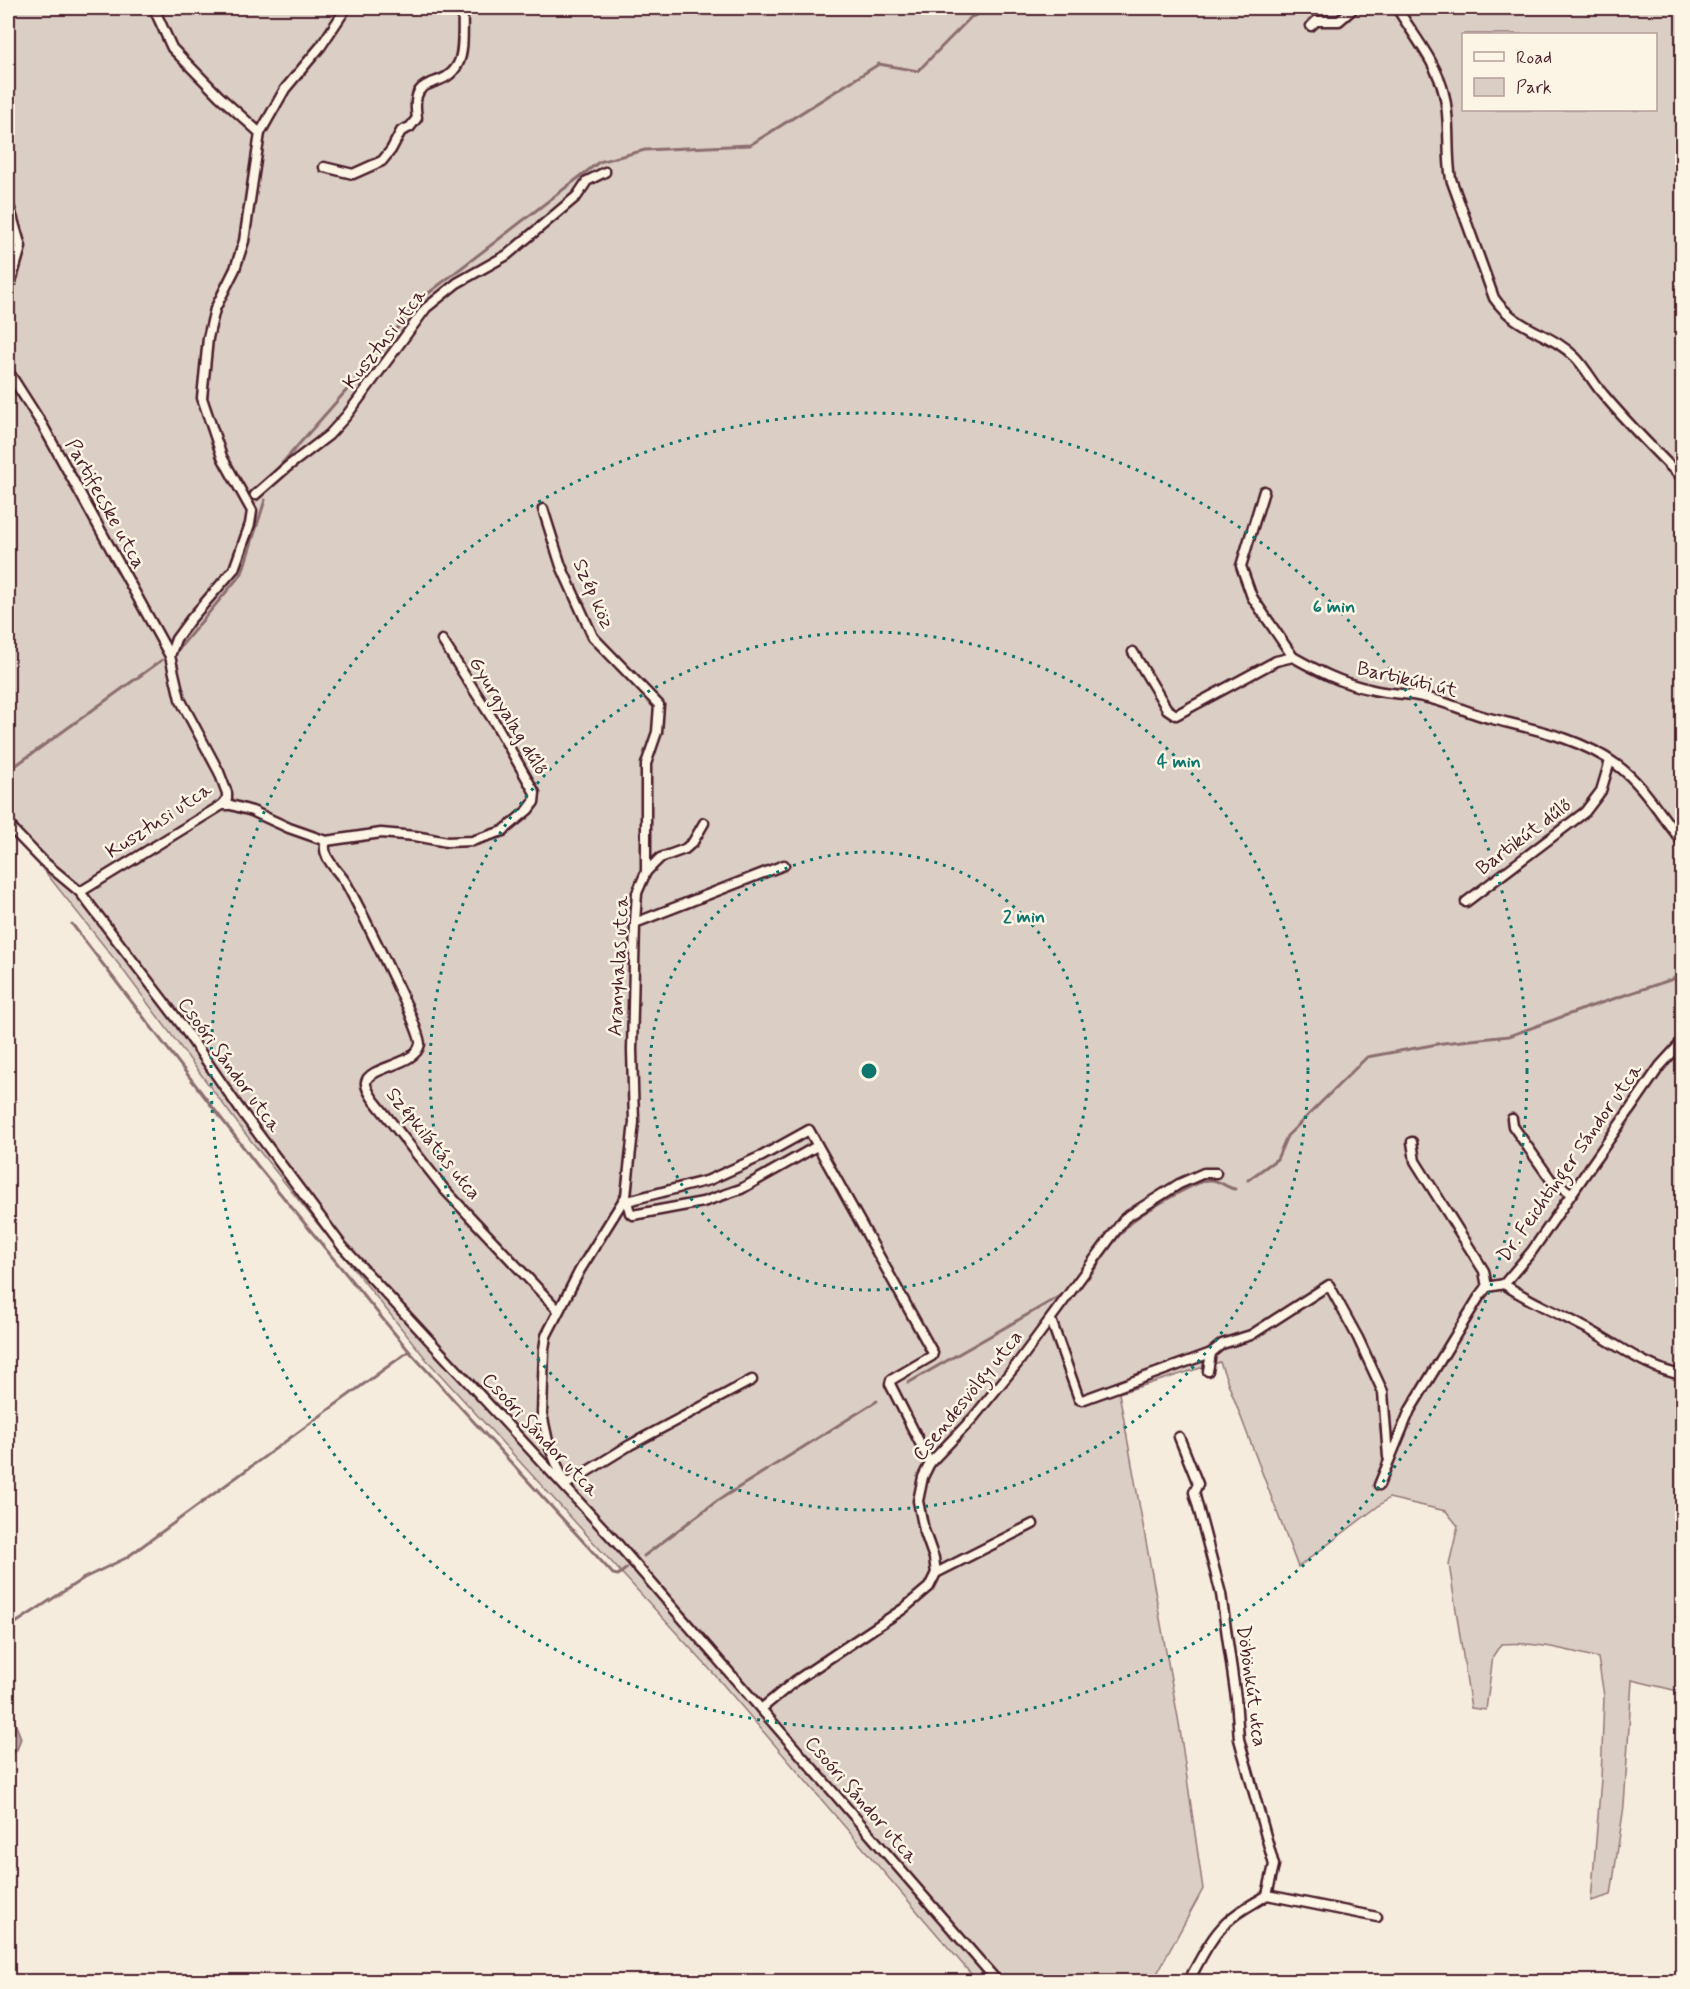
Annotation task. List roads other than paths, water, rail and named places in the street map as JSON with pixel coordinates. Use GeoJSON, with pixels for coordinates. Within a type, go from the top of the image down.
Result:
{"type":"FeatureCollection","features":[{"type":"Feature","properties":{"kind":"street"},"geometry":{"type":"LineString","coordinates":[[156,8],[156,13],[172,48],[219,96],[260,133]]}},
{"type":"Feature","properties":{"kind":"street"},"geometry":{"type":"LineString","coordinates":[[170,656],[172,647],[190,620],[234,569],[250,524],[252,511],[222,458],[202,398],[208,338],[215,309],[244,241],[260,133],[285,89],[321,46],[344,13],[345,8]]}},
{"type":"Feature","properties":{"kind":"street"},"geometry":{"type":"LineString","coordinates":[[324,167],[354,174],[381,161],[391,150],[401,131],[410,127],[417,118],[414,104],[421,87],[449,76],[457,67],[461,58],[463,8]]}},
{"type":"Feature","properties":{"kind":"street"},"geometry":{"type":"LineString","coordinates":[[1311,26],[1316,21],[1339,21],[1354,8]]}},
{"type":"Feature","properties":{"kind":"street"},"geometry":{"type":"LineString","coordinates":[[1397,8],[1431,63],[1444,94],[1451,179],[1494,298],[1500,307],[1518,323],[1555,342],[1575,357],[1637,434],[1683,478]]}},
{"type":"Feature","properties":{"kind":"street","name":"Kusztusi utca"},"geometry":{"type":"LineString","coordinates":[[255,495],[329,435],[348,415],[426,308],[441,293],[507,255],[577,196],[587,182],[605,172]]}},
{"type":"Feature","properties":{"kind":"street"},"geometry":{"type":"LineString","coordinates":[[8,202],[21,247],[8,292]]}},
{"type":"Feature","properties":{"kind":"street","name":"Partifecske utca"},"geometry":{"type":"LineString","coordinates":[[8,371],[43,426],[170,656]]}},
{"type":"Feature","properties":{"kind":"street"},"geometry":{"type":"LineString","coordinates":[[1133,652],[1167,709],[1176,715],[1276,661],[1293,657],[1252,597],[1241,566],[1264,491]]}},
{"type":"Feature","properties":{"kind":"street","name":"Szép köz"},"geometry":{"type":"LineString","coordinates":[[543,509],[561,566],[592,637],[659,705]]}},
{"type":"Feature","properties":{"kind":"street","name":"Gyurgyalag dűlő"},"geometry":{"type":"LineString","coordinates":[[222,805],[252,811],[289,828],[326,841],[381,833],[447,842],[472,841],[503,831],[534,802],[535,793],[497,726],[442,640]]}},
{"type":"Feature","properties":{"kind":"street","name":"Kusztusi utca"},"geometry":{"type":"LineString","coordinates":[[80,892],[222,805],[226,799],[227,793],[219,772],[180,699],[170,656]]}},
{"type":"Feature","properties":{"kind":"street","name":"Bartikúti út"},"geometry":{"type":"LineString","coordinates":[[1293,657],[1331,678],[1370,690],[1424,697],[1481,717],[1563,736],[1581,744],[1632,777],[1647,792],[1683,841]]}},
{"type":"Feature","properties":{"kind":"street","name":"Aranyhalas utca"},"geometry":{"type":"LineString","coordinates":[[565,1485],[547,1438],[542,1414],[544,1349],[546,1336],[580,1270],[627,1199],[634,1122],[632,1050],[634,923],[637,893],[646,872],[646,764],[657,732],[659,705]]}},
{"type":"Feature","properties":{"kind":"street","name":"Bartikút dűlő"},"geometry":{"type":"LineString","coordinates":[[1466,902],[1585,812],[1601,791],[1610,761]]}},
{"type":"Feature","properties":{"kind":"street","name":"Csoóri Sándor utca"},"geometry":{"type":"LineString","coordinates":[[8,820],[13,830],[44,862],[80,892],[181,1024],[239,1108],[342,1246],[565,1485],[998,1982]]}},
{"type":"Feature","properties":{"kind":"street"},"geometry":{"type":"LineString","coordinates":[[646,872],[660,858],[685,849],[693,842],[704,823]]}},
{"type":"Feature","properties":{"kind":"street","name":"Szépkilátás utca"},"geometry":{"type":"LineString","coordinates":[[326,841],[324,854],[343,878],[363,913],[411,1014],[420,1041],[410,1058],[371,1076],[366,1080],[365,1085],[373,1099],[445,1190],[558,1310]]}},
{"type":"Feature","properties":{"kind":"street"},"geometry":{"type":"LineString","coordinates":[[634,923],[784,865]]}},
{"type":"Feature","properties":{"kind":"street","name":"Dr. Feichtinger Sándor utca"},"geometry":{"type":"LineString","coordinates":[[1487,1287],[1504,1284],[1532,1251],[1660,1065],[1683,1041]]}},
{"type":"Feature","properties":{"kind":"street"},"geometry":{"type":"LineString","coordinates":[[1512,1119],[1513,1126],[1551,1180],[1571,1193]]}},
{"type":"Feature","properties":{"kind":"street"},"geometry":{"type":"LineString","coordinates":[[817,1146],[741,1189],[703,1202],[630,1214],[627,1199],[709,1180],[762,1156],[809,1130],[933,1353],[932,1356],[891,1380],[890,1384],[930,1464]]}},
{"type":"Feature","properties":{"kind":"street"},"geometry":{"type":"LineString","coordinates":[[1379,1485],[1388,1458],[1410,1410],[1487,1287],[1484,1271],[1415,1161],[1412,1142]]}},
{"type":"Feature","properties":{"kind":"street","name":"Csendesvölgy utca"},"geometry":{"type":"LineString","coordinates":[[936,1573],[918,1501],[923,1477],[930,1464],[973,1418],[1051,1320],[1125,1218],[1179,1184],[1204,1173],[1216,1173]]}},
{"type":"Feature","properties":{"kind":"street"},"geometry":{"type":"LineString","coordinates":[[1504,1284],[1650,1365],[1683,1375]]}},
{"type":"Feature","properties":{"kind":"street"},"geometry":{"type":"LineString","coordinates":[[1051,1320],[1079,1399],[1082,1400],[1211,1353],[1222,1344],[1251,1335],[1329,1285],[1358,1338],[1383,1392],[1388,1458]]}},
{"type":"Feature","properties":{"kind":"street"},"geometry":{"type":"LineString","coordinates":[[1208,1371],[1211,1353]]}},
{"type":"Feature","properties":{"kind":"street"},"geometry":{"type":"LineString","coordinates":[[565,1485],[630,1445],[753,1380]]}},
{"type":"Feature","properties":{"kind":"street","name":"Döbönkút utca"},"geometry":{"type":"LineString","coordinates":[[1179,1437],[1198,1484],[1194,1492],[1221,1594],[1236,1698],[1239,1739],[1274,1865],[1267,1895]]}},
{"type":"Feature","properties":{"kind":"street"},"geometry":{"type":"LineString","coordinates":[[761,1709],[804,1675],[921,1594],[929,1587],[936,1573],[1033,1524]]}},
{"type":"Feature","properties":{"kind":"street"},"geometry":{"type":"LineString","coordinates":[[1188,1982],[1211,1942],[1226,1923],[1240,1911],[1267,1895],[1377,1917]]}},
{"type":"Feature","properties":{"kind":"waterway"},"geometry":{"type":"LineString","coordinates":[[270,477],[375,358],[417,302],[599,162],[645,150],[750,145],[879,64],[918,71],[971,17],[995,8]]}},
{"type":"Feature","properties":{"kind":"waterway"},"geometry":{"type":"LineString","coordinates":[[176,652],[242,573],[265,500]]}},
{"type":"Feature","properties":{"kind":"waterway"},"geometry":{"type":"LineString","coordinates":[[8,771],[162,660]]}},
{"type":"Feature","properties":{"kind":"waterway"},"geometry":{"type":"LineString","coordinates":[[72,924],[257,1165],[409,1351],[613,1574],[618,1575],[627,1568]]}},
{"type":"Feature","properties":{"kind":"waterway"},"geometry":{"type":"LineString","coordinates":[[1248,1180],[1277,1159],[1287,1136],[1367,1057],[1443,1043],[1509,1036],[1682,976]]}},
{"type":"Feature","properties":{"kind":"waterway"},"geometry":{"type":"LineString","coordinates":[[1088,1278],[1128,1225],[1154,1207],[1192,1186],[1209,1180],[1235,1189]]}},
{"type":"Feature","properties":{"kind":"waterway"},"geometry":{"type":"LineString","coordinates":[[908,1383],[1060,1296]]}},
{"type":"Feature","properties":{"kind":"waterway"},"geometry":{"type":"LineString","coordinates":[[8,1628],[84,1578],[126,1558],[409,1351]]}},
{"type":"Feature","properties":{"kind":"waterway"},"geometry":{"type":"LineString","coordinates":[[644,1556],[717,1501],[877,1401]]}}]}
